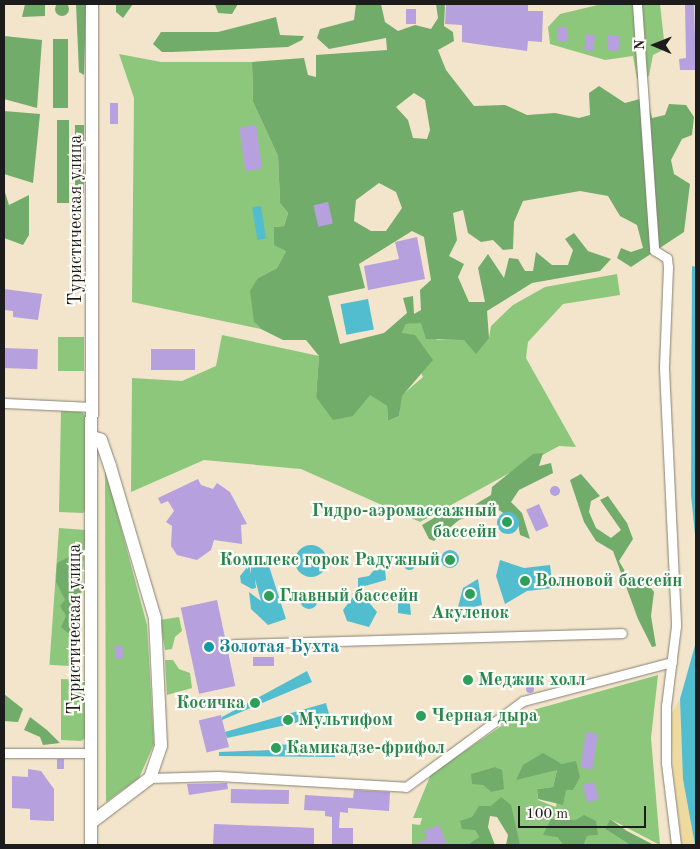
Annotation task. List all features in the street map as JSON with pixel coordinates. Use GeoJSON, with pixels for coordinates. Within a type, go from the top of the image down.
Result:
{"type":"FeatureCollection","features":[{"type":"Feature","properties":{"kind":"street","name":"Туристическая улица"},"geometry":{"type":"LineString","coordinates":[[91,845],[93,436],[92,4]]}},
{"type":"Feature","properties":{"kind":"street"},"geometry":{"type":"LineString","coordinates":[[637,4],[654,250],[667,258],[668,267],[664,368],[676,626],[666,706],[666,763],[676,845]]}},
{"type":"Feature","properties":{"kind":"street"},"geometry":{"type":"LineString","coordinates":[[4,403],[93,407]]}},
{"type":"Feature","properties":{"kind":"street"},"geometry":{"type":"LineString","coordinates":[[92,822],[150,778],[161,746],[154,618],[110,466],[101,440],[93,436]]}},
{"type":"Feature","properties":{"kind":"street"},"geometry":{"type":"LineString","coordinates":[[234,644],[622,634]]}},
{"type":"Feature","properties":{"kind":"street"},"geometry":{"type":"LineString","coordinates":[[150,778],[218,776],[406,787],[523,701],[672,662]]}},
{"type":"Feature","properties":{"kind":"street"},"geometry":{"type":"LineString","coordinates":[[4,753],[92,753]]}},
{"type":"Feature","properties":{"kind":"green space"},"geometry":{"type":"Polygon","coordinates":[[[62,2],[67,4],[69,9],[67,14],[62,16],[57,14],[55,9],[57,4],[62,2]]]}},
{"type":"Feature","properties":{"kind":"green space"},"geometry":{"type":"Polygon","coordinates":[[[25,4],[45,4],[45,16],[22,17],[25,4]]]}},
{"type":"Feature","properties":{"kind":"green space"},"geometry":{"type":"Polygon","coordinates":[[[76,4],[86,4],[84,75],[79,72],[76,4]]]}},
{"type":"Feature","properties":{"kind":"green space"},"geometry":{"type":"Polygon","coordinates":[[[116,4],[133,4],[123,18],[116,12],[116,4]]]}},
{"type":"Feature","properties":{"kind":"green space"},"geometry":{"type":"Polygon","coordinates":[[[215,4],[238,4],[232,14],[218,13],[215,4]]]}},
{"type":"Feature","properties":{"kind":"green space"},"geometry":{"type":"Polygon","coordinates":[[[356,4],[381,4],[385,22],[398,31],[415,25],[431,29],[438,18],[436,4],[445,4],[444,26],[453,32],[454,41],[438,50],[446,70],[474,106],[505,105],[527,115],[555,113],[579,118],[590,115],[589,93],[599,86],[625,103],[647,97],[652,118],[665,115],[669,104],[686,105],[694,117],[692,135],[682,139],[671,160],[674,174],[690,184],[684,232],[631,267],[617,258],[621,248],[631,252],[643,248],[637,225],[620,216],[608,196],[580,191],[523,201],[514,222],[513,249],[503,250],[493,240],[481,242],[468,233],[463,210],[453,213],[457,240],[449,256],[464,264],[458,277],[469,302],[485,302],[478,268],[488,254],[504,278],[509,258],[518,259],[525,271],[533,271],[536,252],[552,265],[568,265],[573,250],[565,239],[574,233],[588,251],[611,259],[600,271],[532,283],[487,311],[489,338],[476,354],[464,340],[426,339],[421,323],[406,324],[402,333],[415,335],[433,360],[402,396],[399,416],[388,421],[387,406],[370,395],[353,416],[333,420],[316,397],[319,356],[306,340],[283,340],[261,329],[254,322],[250,291],[258,278],[277,268],[286,251],[274,245],[274,227],[284,226],[288,213],[280,203],[278,156],[253,102],[252,62],[304,58],[308,75],[316,77],[316,55],[387,50],[386,38],[329,49],[317,38],[320,29],[354,20],[356,4]],[[414,93],[396,107],[408,120],[413,138],[427,139],[430,130],[425,100],[414,93]],[[379,183],[356,200],[354,221],[371,231],[386,231],[402,208],[396,192],[379,183]],[[412,231],[359,264],[365,288],[328,296],[340,344],[384,333],[407,313],[403,298],[413,296],[414,314],[421,310],[420,290],[431,280],[424,237],[412,231]]]}},
{"type":"Feature","properties":{"kind":"green space"},"geometry":{"type":"Polygon","coordinates":[[[602,4],[660,4],[665,49],[653,55],[649,76],[637,79],[633,56],[605,60],[550,44],[548,27],[560,14],[602,4]]]}},
{"type":"Feature","properties":{"kind":"green space"},"geometry":{"type":"Polygon","coordinates":[[[276,17],[280,35],[304,36],[302,40],[288,47],[172,52],[162,52],[153,44],[161,32],[218,32],[276,17]]]}},
{"type":"Feature","properties":{"kind":"green space"},"geometry":{"type":"Polygon","coordinates":[[[4,36],[42,40],[37,108],[4,99],[4,36]]]}},
{"type":"Feature","properties":{"kind":"green space"},"geometry":{"type":"Polygon","coordinates":[[[53,39],[68,39],[68,108],[53,108],[53,39]]]}},
{"type":"Feature","properties":{"kind":"green space"},"geometry":{"type":"Polygon","coordinates":[[[119,54],[161,62],[252,62],[253,102],[278,156],[280,203],[288,213],[284,226],[274,227],[286,251],[277,268],[258,278],[254,322],[261,329],[132,302],[134,98],[119,54]]]}},
{"type":"Feature","properties":{"kind":"green space"},"geometry":{"type":"Polygon","coordinates":[[[4,111],[40,114],[33,183],[4,174],[4,111]]]}},
{"type":"Feature","properties":{"kind":"green space"},"geometry":{"type":"Polygon","coordinates":[[[57,120],[69,120],[69,203],[57,203],[57,120]]]}},
{"type":"Feature","properties":{"kind":"green space"},"geometry":{"type":"Polygon","coordinates":[[[75,125],[84,125],[84,193],[75,193],[75,125]]]}},
{"type":"Feature","properties":{"kind":"green space"},"geometry":{"type":"Polygon","coordinates":[[[4,189],[9,205],[29,195],[29,235],[23,245],[4,238],[4,189]]]}},
{"type":"Feature","properties":{"kind":"green space"},"geometry":{"type":"Polygon","coordinates":[[[617,274],[620,295],[563,304],[528,342],[526,358],[576,447],[559,446],[420,522],[301,469],[204,460],[131,492],[132,378],[182,381],[216,366],[222,335],[319,356],[316,397],[353,416],[369,394],[387,406],[388,421],[399,416],[401,396],[423,377],[402,333],[406,324],[421,322],[437,340],[489,338],[491,326],[513,305],[545,287],[617,274]]]}},
{"type":"Feature","properties":{"kind":"green space"},"geometry":{"type":"Polygon","coordinates":[[[58,337],[84,337],[84,371],[58,371],[58,337]]]}},
{"type":"Feature","properties":{"kind":"green space"},"geometry":{"type":"Polygon","coordinates":[[[61,411],[82,412],[88,418],[87,508],[83,513],[59,512],[61,411]]]}},
{"type":"Feature","properties":{"kind":"green space"},"geometry":{"type":"Polygon","coordinates":[[[543,453],[539,466],[551,463],[553,473],[519,490],[511,502],[522,513],[530,539],[520,535],[518,523],[493,506],[478,515],[471,507],[491,495],[492,487],[533,454],[543,453]]]}},
{"type":"Feature","properties":{"kind":"green space"},"geometry":{"type":"Polygon","coordinates":[[[105,468],[147,625],[154,744],[139,778],[106,802],[105,468]]]}},
{"type":"Feature","properties":{"kind":"green space"},"geometry":{"type":"Polygon","coordinates":[[[581,474],[600,496],[591,501],[589,512],[596,528],[611,538],[621,530],[600,500],[608,496],[627,523],[633,539],[619,561],[633,585],[646,581],[654,592],[651,616],[656,646],[652,647],[638,619],[613,551],[596,541],[584,522],[570,480],[581,474]]]}},
{"type":"Feature","properties":{"kind":"green space"},"geometry":{"type":"Polygon","coordinates":[[[464,507],[471,516],[459,520],[434,541],[429,539],[422,525],[451,508],[464,507]]]}},
{"type":"Feature","properties":{"kind":"green space"},"geometry":{"type":"Polygon","coordinates":[[[59,528],[86,530],[76,667],[49,665],[59,528]]]}},
{"type":"Feature","properties":{"kind":"green space"},"geometry":{"type":"Polygon","coordinates":[[[76,553],[83,559],[77,646],[71,645],[69,634],[61,627],[66,616],[60,606],[65,600],[56,582],[57,563],[76,553]]]}},
{"type":"Feature","properties":{"kind":"green space"},"geometry":{"type":"Polygon","coordinates":[[[179,617],[182,631],[175,637],[172,649],[165,650],[160,620],[179,617]]]}},
{"type":"Feature","properties":{"kind":"green space"},"geometry":{"type":"Polygon","coordinates":[[[165,660],[173,660],[179,669],[190,673],[192,688],[167,695],[165,660]]]}},
{"type":"Feature","properties":{"kind":"green space"},"geometry":{"type":"Polygon","coordinates":[[[658,675],[651,738],[660,845],[610,819],[605,829],[630,845],[584,845],[587,836],[598,835],[557,837],[563,845],[520,845],[501,797],[475,830],[479,837],[467,845],[412,845],[412,824],[420,825],[422,818],[413,818],[431,774],[519,714],[658,675]],[[552,760],[557,770],[553,787],[537,789],[538,800],[556,807],[562,764],[552,760]],[[494,767],[472,774],[491,792],[494,767]]]}},
{"type":"Feature","properties":{"kind":"green space"},"geometry":{"type":"Polygon","coordinates":[[[61,679],[87,680],[87,737],[81,741],[61,740],[61,679]]]}},
{"type":"Feature","properties":{"kind":"green space"},"geometry":{"type":"Polygon","coordinates":[[[4,694],[23,709],[18,722],[4,721],[4,694]]]}},
{"type":"Feature","properties":{"kind":"green space"},"geometry":{"type":"Polygon","coordinates":[[[30,717],[60,743],[43,745],[40,737],[24,730],[30,717]]]}},
{"type":"Feature","properties":{"kind":"green space"},"geometry":{"type":"Polygon","coordinates":[[[543,753],[562,764],[576,761],[580,777],[573,790],[566,790],[563,805],[538,799],[537,789],[553,787],[557,770],[516,780],[523,765],[543,753]]]}},
{"type":"Feature","properties":{"kind":"green space"},"geometry":{"type":"Polygon","coordinates":[[[494,767],[502,770],[504,789],[491,792],[483,785],[472,784],[471,774],[494,767]]]}},
{"type":"Feature","properties":{"kind":"green space"},"geometry":{"type":"Polygon","coordinates":[[[501,797],[511,805],[520,845],[506,845],[508,835],[497,817],[490,816],[488,827],[495,845],[467,845],[479,837],[475,830],[462,829],[460,821],[472,817],[479,806],[491,806],[501,797]]]}},
{"type":"Feature","properties":{"kind":"green space"},"geometry":{"type":"Polygon","coordinates":[[[584,815],[596,821],[598,835],[587,836],[584,845],[563,845],[557,837],[543,835],[551,819],[576,820],[584,815]]]}},
{"type":"Feature","properties":{"kind":"green space"},"geometry":{"type":"Polygon","coordinates":[[[610,819],[627,831],[654,845],[630,845],[605,829],[610,819]]]}},
{"type":"Feature","properties":{"kind":"sand"},"geometry":{"type":"Polygon","coordinates":[[[680,699],[681,734],[695,845],[682,845],[673,771],[671,714],[680,699]]]}},
{"type":"Feature","properties":{"kind":"water"},"geometry":{"type":"Polygon","coordinates":[[[261,206],[266,239],[257,240],[252,207],[261,206]]]}},
{"type":"Feature","properties":{"kind":"water"},"geometry":{"type":"Polygon","coordinates":[[[692,266],[696,267],[696,544],[691,495],[692,266]]]}},
{"type":"Feature","properties":{"kind":"water"},"geometry":{"type":"Polygon","coordinates":[[[368,299],[374,329],[346,335],[341,304],[368,299]]]}},
{"type":"Feature","properties":{"kind":"water","name":"Гидро-аэромассажный бассейн"},"geometry":{"type":"Polygon","coordinates":[[[508,512],[518,519],[519,523],[512,533],[508,534],[498,527],[497,523],[504,513],[508,512]]]}},
{"type":"Feature","properties":{"kind":"water"},"geometry":{"type":"Polygon","coordinates":[[[311,545],[317,546],[322,550],[326,555],[326,567],[322,572],[317,576],[311,577],[305,576],[300,572],[296,567],[295,561],[296,555],[300,550],[305,546],[311,545]]]}},
{"type":"Feature","properties":{"kind":"water","name":"Комплекс горок Радужный"},"geometry":{"type":"Polygon","coordinates":[[[450,550],[456,553],[459,559],[456,565],[450,568],[444,565],[441,559],[444,553],[450,550]]]}},
{"type":"Feature","properties":{"kind":"water"},"geometry":{"type":"Polygon","coordinates":[[[409,558],[415,564],[409,570],[403,564],[409,558]]]}},
{"type":"Feature","properties":{"kind":"water","name":"Главный бассейн"},"geometry":{"type":"Polygon","coordinates":[[[267,560],[286,619],[268,625],[251,609],[249,592],[261,601],[255,579],[256,588],[252,589],[241,583],[240,576],[249,565],[251,574],[251,564],[267,560]]]}},
{"type":"Feature","properties":{"kind":"water","name":"Волновой бассейн"},"geometry":{"type":"Polygon","coordinates":[[[500,560],[524,568],[550,565],[553,588],[527,591],[505,604],[496,576],[500,560]]]}},
{"type":"Feature","properties":{"kind":"water"},"geometry":{"type":"Polygon","coordinates":[[[375,569],[385,570],[386,580],[358,588],[358,578],[369,576],[375,569]]]}},
{"type":"Feature","properties":{"kind":"water","name":"Акуленок"},"geometry":{"type":"Polygon","coordinates":[[[478,579],[482,605],[457,611],[463,588],[478,579]]]}},
{"type":"Feature","properties":{"kind":"water"},"geometry":{"type":"Polygon","coordinates":[[[305,591],[313,591],[318,596],[316,607],[305,609],[300,604],[300,596],[305,591]]]}},
{"type":"Feature","properties":{"kind":"water"},"geometry":{"type":"Polygon","coordinates":[[[362,594],[377,612],[369,627],[347,621],[343,610],[354,596],[362,594]]]}},
{"type":"Feature","properties":{"kind":"water"},"geometry":{"type":"Polygon","coordinates":[[[398,595],[409,595],[411,615],[398,613],[398,595]]]}},
{"type":"Feature","properties":{"kind":"water"},"geometry":{"type":"Polygon","coordinates":[[[696,642],[695,845],[683,779],[680,699],[696,642]]]}},
{"type":"Feature","properties":{"kind":"water","name":"Косичка"},"geometry":{"type":"Polygon","coordinates":[[[307,671],[312,682],[222,720],[222,717],[307,671]]]}},
{"type":"Feature","properties":{"kind":"water","name":"Мультифом"},"geometry":{"type":"Polygon","coordinates":[[[326,703],[331,721],[311,726],[309,720],[227,738],[225,732],[326,703]]]}},
{"type":"Feature","properties":{"kind":"water"},"geometry":{"type":"Polygon","coordinates":[[[334,743],[335,757],[219,756],[219,752],[271,750],[271,745],[334,743]]]}},
{"type":"Feature","properties":{"kind":"building"},"geometry":{"type":"Polygon","coordinates":[[[446,4],[528,4],[528,11],[543,11],[542,42],[528,41],[527,51],[462,42],[462,25],[445,24],[446,4]]]}},
{"type":"Feature","properties":{"kind":"building"},"geometry":{"type":"Polygon","coordinates":[[[685,4],[694,4],[696,70],[680,70],[679,59],[686,58],[685,4]]]}},
{"type":"Feature","properties":{"kind":"building"},"geometry":{"type":"Polygon","coordinates":[[[406,9],[416,9],[416,24],[406,24],[406,9]]]}},
{"type":"Feature","properties":{"kind":"building"},"geometry":{"type":"Polygon","coordinates":[[[558,27],[567,27],[567,41],[558,41],[558,27]]]}},
{"type":"Feature","properties":{"kind":"building"},"geometry":{"type":"Polygon","coordinates":[[[586,34],[595,35],[593,51],[584,50],[586,34]]]}},
{"type":"Feature","properties":{"kind":"building"},"geometry":{"type":"Polygon","coordinates":[[[608,35],[620,36],[619,51],[607,50],[608,35]]]}},
{"type":"Feature","properties":{"kind":"building"},"geometry":{"type":"Polygon","coordinates":[[[110,103],[118,103],[118,124],[110,124],[110,103]]]}},
{"type":"Feature","properties":{"kind":"building"},"geometry":{"type":"Polygon","coordinates":[[[256,125],[262,169],[245,171],[239,127],[256,125]]]}},
{"type":"Feature","properties":{"kind":"building"},"geometry":{"type":"Polygon","coordinates":[[[328,202],[333,223],[318,227],[313,205],[328,202]]]}},
{"type":"Feature","properties":{"kind":"building"},"geometry":{"type":"Polygon","coordinates":[[[417,237],[425,279],[368,290],[364,266],[399,259],[395,242],[417,237]]]}},
{"type":"Feature","properties":{"kind":"building"},"geometry":{"type":"Polygon","coordinates":[[[4,289],[42,294],[38,320],[13,317],[13,311],[4,310],[4,289]]]}},
{"type":"Feature","properties":{"kind":"building"},"geometry":{"type":"Polygon","coordinates":[[[4,348],[38,349],[37,369],[4,368],[4,348]]]}},
{"type":"Feature","properties":{"kind":"building"},"geometry":{"type":"Polygon","coordinates":[[[151,349],[195,349],[195,370],[151,370],[151,349]]]}},
{"type":"Feature","properties":{"kind":"building"},"geometry":{"type":"Polygon","coordinates":[[[198,479],[201,485],[213,489],[217,483],[230,492],[247,524],[241,525],[242,544],[214,540],[211,550],[197,560],[177,555],[171,546],[172,526],[166,522],[174,511],[168,501],[161,504],[158,498],[198,479]]]}},
{"type":"Feature","properties":{"kind":"building"},"geometry":{"type":"Polygon","coordinates":[[[553,486],[557,486],[560,491],[557,496],[553,496],[550,493],[550,489],[553,486]]]}},
{"type":"Feature","properties":{"kind":"building"},"geometry":{"type":"Polygon","coordinates":[[[539,504],[549,526],[536,532],[526,510],[539,504]]]}},
{"type":"Feature","properties":{"kind":"building","name":"Золотая Бухта"},"geometry":{"type":"Polygon","coordinates":[[[217,600],[235,686],[199,694],[181,608],[217,600]]]}},
{"type":"Feature","properties":{"kind":"building"},"geometry":{"type":"Polygon","coordinates":[[[122,645],[124,658],[116,659],[114,646],[122,645]]]}},
{"type":"Feature","properties":{"kind":"building"},"geometry":{"type":"Polygon","coordinates":[[[253,657],[274,657],[274,666],[253,666],[253,657]]]}},
{"type":"Feature","properties":{"kind":"building"},"geometry":{"type":"Polygon","coordinates":[[[530,685],[534,689],[530,693],[526,689],[530,685]]]}},
{"type":"Feature","properties":{"kind":"building"},"geometry":{"type":"Polygon","coordinates":[[[221,715],[229,747],[207,753],[199,721],[221,715]]]}},
{"type":"Feature","properties":{"kind":"building"},"geometry":{"type":"Polygon","coordinates":[[[586,732],[598,734],[592,769],[580,768],[586,732]]]}},
{"type":"Feature","properties":{"kind":"building"},"geometry":{"type":"Polygon","coordinates":[[[57,759],[64,759],[64,769],[57,769],[57,759]]]}},
{"type":"Feature","properties":{"kind":"building"},"geometry":{"type":"Polygon","coordinates":[[[28,769],[41,771],[54,789],[54,821],[30,820],[30,809],[12,808],[12,776],[28,777],[28,769]]]}},
{"type":"Feature","properties":{"kind":"building"},"geometry":{"type":"Polygon","coordinates":[[[594,782],[599,799],[587,803],[582,785],[594,782]]]}},
{"type":"Feature","properties":{"kind":"building"},"geometry":{"type":"Polygon","coordinates":[[[227,783],[228,789],[189,795],[187,784],[227,783]]]}},
{"type":"Feature","properties":{"kind":"building"},"geometry":{"type":"Polygon","coordinates":[[[231,789],[289,790],[289,804],[231,803],[231,789]]]}},
{"type":"Feature","properties":{"kind":"building"},"geometry":{"type":"Polygon","coordinates":[[[354,790],[390,792],[389,811],[348,808],[348,813],[340,812],[339,828],[353,828],[353,845],[332,845],[332,817],[325,816],[325,811],[304,810],[305,795],[353,798],[354,790]]]}},
{"type":"Feature","properties":{"kind":"building"},"geometry":{"type":"Polygon","coordinates":[[[214,824],[314,828],[314,845],[213,845],[214,824]]]}},
{"type":"Feature","properties":{"kind":"building"},"geometry":{"type":"Polygon","coordinates":[[[439,825],[447,845],[412,845],[427,839],[424,831],[439,825]]]}},
{"type":"Feature","properties":{"kind":"place","name":"Гидро-аэромассажный бассейн"},"geometry":{"type":"Point","coordinates":[507,522]}},
{"type":"Feature","properties":{"kind":"place","name":"Комплекс горок Радужный"},"geometry":{"type":"Point","coordinates":[450,560]}},
{"type":"Feature","properties":{"kind":"place","name":"Волновой бассейн"},"geometry":{"type":"Point","coordinates":[525,581]}},
{"type":"Feature","properties":{"kind":"place","name":"Акуленок"},"geometry":{"type":"Point","coordinates":[470,594]}},
{"type":"Feature","properties":{"kind":"place","name":"Главный бассейн"},"geometry":{"type":"Point","coordinates":[269,596]}},
{"type":"Feature","properties":{"kind":"place","name":"Золотая Бухта"},"geometry":{"type":"Point","coordinates":[209,647]}},
{"type":"Feature","properties":{"kind":"place","name":"Меджик холл"},"geometry":{"type":"Point","coordinates":[468,680]}},
{"type":"Feature","properties":{"kind":"place","name":"Косичка"},"geometry":{"type":"Point","coordinates":[255,703]}},
{"type":"Feature","properties":{"kind":"place","name":"Черная дыра"},"geometry":{"type":"Point","coordinates":[421,716]}},
{"type":"Feature","properties":{"kind":"place","name":"Мультифом"},"geometry":{"type":"Point","coordinates":[288,720]}},
{"type":"Feature","properties":{"kind":"place","name":"Камикадзе-фрифол"},"geometry":{"type":"Point","coordinates":[276,748]}}]}
